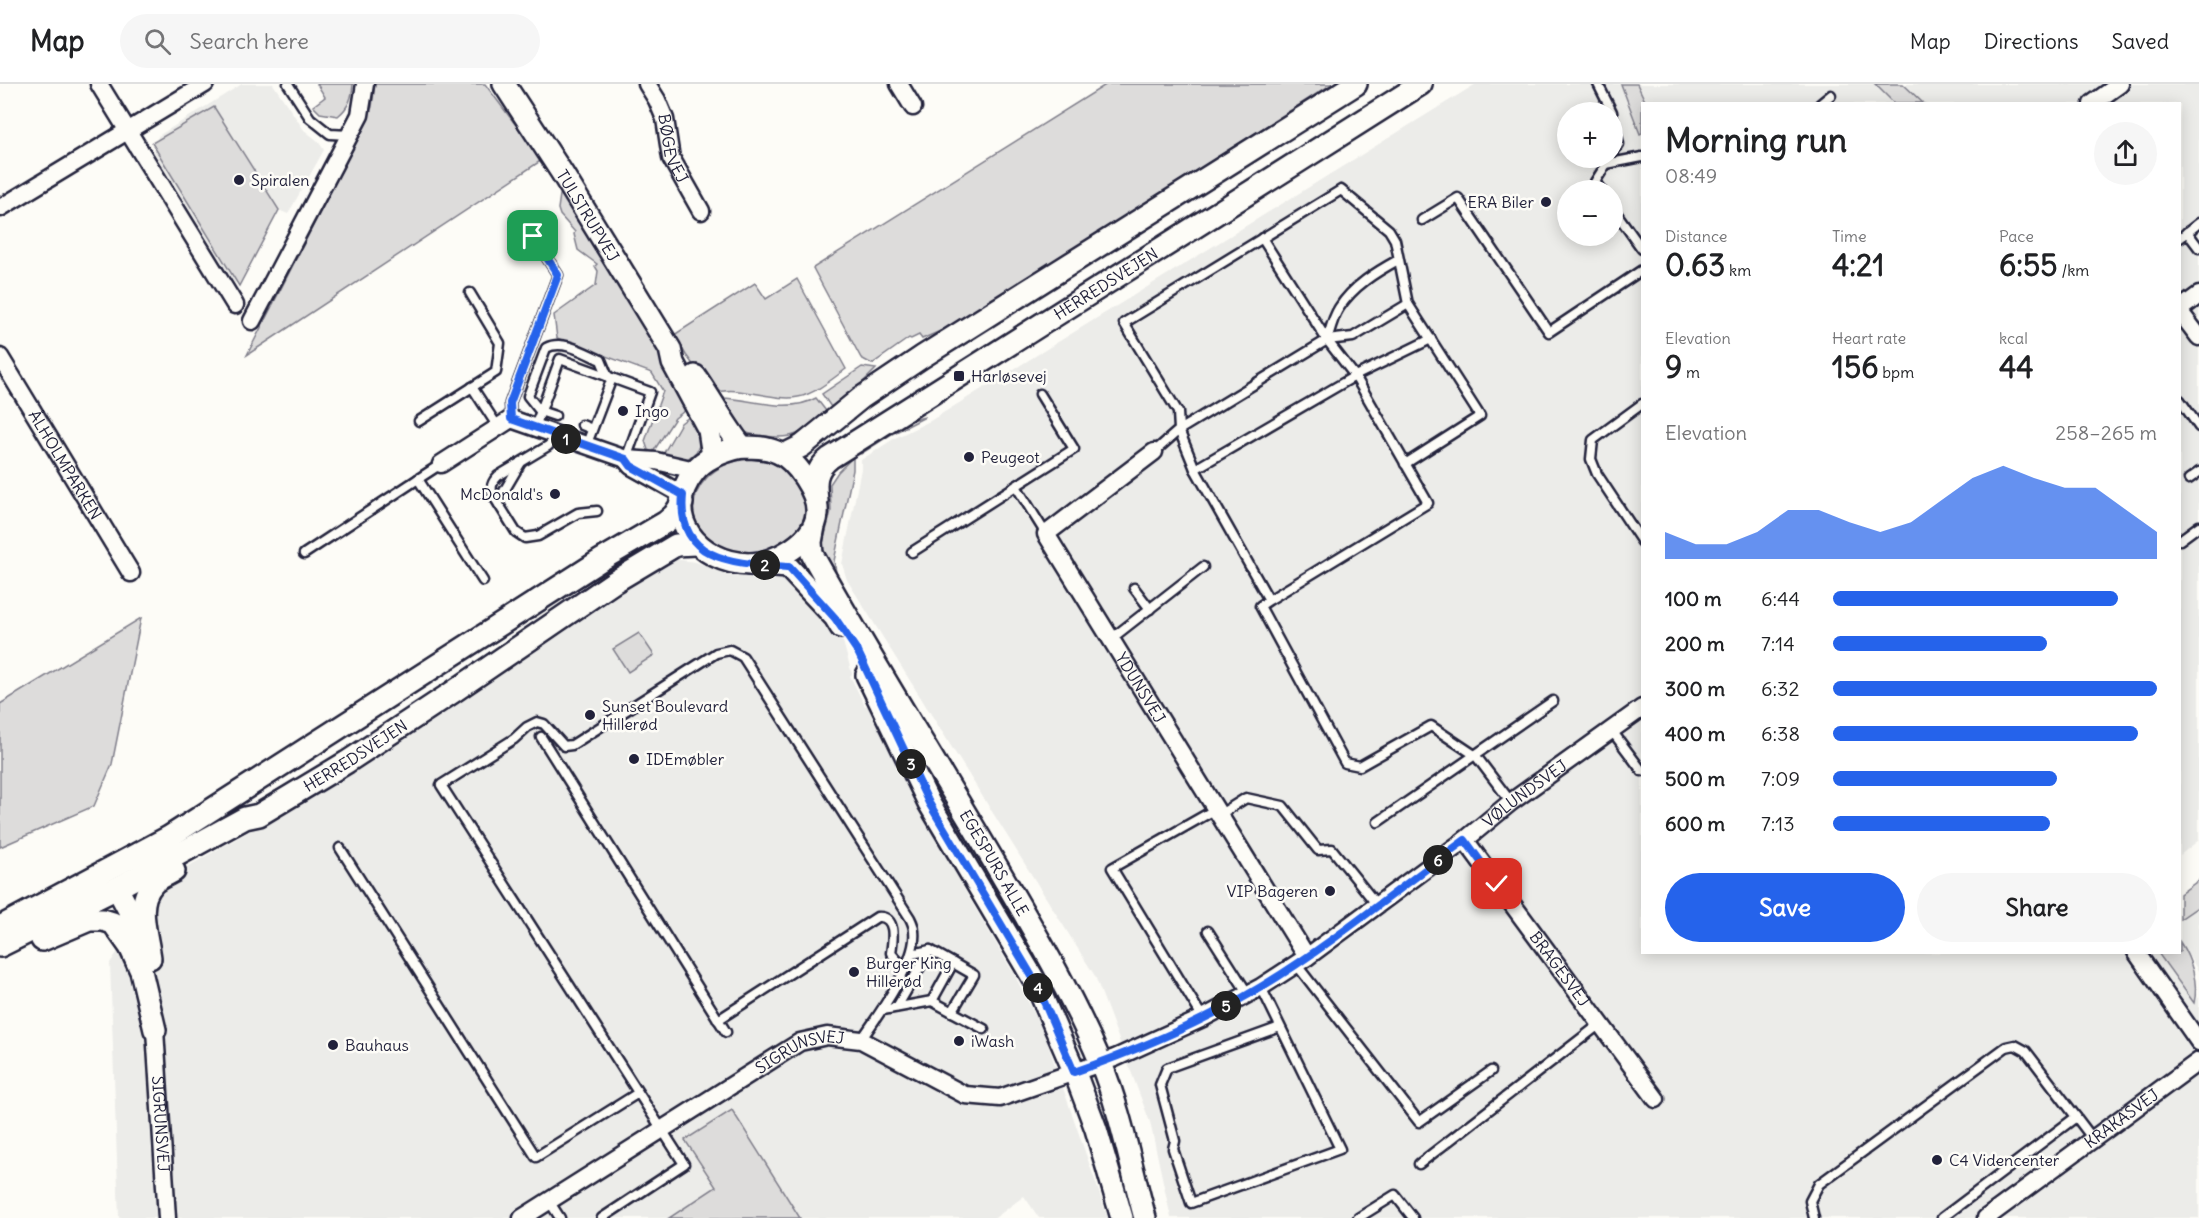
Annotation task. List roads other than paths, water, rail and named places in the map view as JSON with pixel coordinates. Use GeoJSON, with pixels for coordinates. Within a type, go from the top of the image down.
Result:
{"type":"FeatureCollection","features":[{"type":"Feature","properties":{"kind":"street"},"geometry":{"type":"LineString","coordinates":[[99,84],[235,305]]}},
{"type":"Feature","properties":{"kind":"street"},"geometry":{"type":"LineString","coordinates":[[0,208],[206,84]]}},
{"type":"Feature","properties":{"kind":"street"},"geometry":{"type":"LineString","coordinates":[[252,321],[360,115],[365,84]]}},
{"type":"Feature","properties":{"kind":"street","name":"TULSTRUPVEJ"},"geometry":{"type":"LineString","coordinates":[[504,84],[562,173],[670,349],[673,363],[709,430],[713,456]]}},
{"type":"Feature","properties":{"kind":"street","name":"BØGEVEJ"},"geometry":{"type":"LineString","coordinates":[[647,84],[657,100],[664,120],[671,158],[701,211]]}},
{"type":"Feature","properties":{"kind":"street"},"geometry":{"type":"LineString","coordinates":[[899,84],[913,107]]}},
{"type":"Feature","properties":{"kind":"street"},"geometry":{"type":"LineString","coordinates":[[784,455],[802,446],[861,398],[922,357],[1356,84]]}},
{"type":"Feature","properties":{"kind":"street","name":"HERREDSVEJEN"},"geometry":{"type":"LineString","coordinates":[[817,501],[815,480],[817,473],[831,458],[1421,84]]}},
{"type":"Feature","properties":{"kind":"street"},"geometry":{"type":"LineString","coordinates":[[2095,102],[2120,84]]}},
{"type":"Feature","properties":{"kind":"street"},"geometry":{"type":"LineString","coordinates":[[2181,310],[2199,295]]}},
{"type":"Feature","properties":{"kind":"street"},"geometry":{"type":"LineString","coordinates":[[2181,312],[2199,337]]}},
{"type":"Feature","properties":{"kind":"street","name":"TULSTRUPVEJ"},"geometry":{"type":"LineString","coordinates":[[670,349],[684,360],[712,400],[725,425],[742,447]]}},
{"type":"Feature","properties":{"kind":"street","name":"ÅLHOLMPARKEN"},"geometry":{"type":"LineString","coordinates":[[0,357],[131,573]]}},
{"type":"Feature","properties":{"kind":"street"},"geometry":{"type":"LineString","coordinates":[[441,464],[505,423],[538,419],[558,436],[626,459],[656,461],[695,470]]}},
{"type":"Feature","properties":{"kind":"street"},"geometry":{"type":"LineString","coordinates":[[742,447],[757,447],[784,455],[807,481],[817,501],[818,515],[814,526],[801,542],[771,560],[750,564],[712,556],[695,544],[683,518],[682,499],[687,483],[695,470],[713,456],[742,447]]}},
{"type":"Feature","properties":{"kind":"street"},"geometry":{"type":"LineString","coordinates":[[1046,534],[1154,452]]}},
{"type":"Feature","properties":{"kind":"street"},"geometry":{"type":"LineString","coordinates":[[626,459],[631,466],[682,499]]}},
{"type":"Feature","properties":{"kind":"street","name":"HERREDSVEJEN"},"geometry":{"type":"LineString","coordinates":[[0,927],[179,830],[601,560],[666,522],[674,515],[682,499]]}},
{"type":"Feature","properties":{"kind":"street","name":"EGESPURS ALLE"},"geometry":{"type":"LineString","coordinates":[[814,526],[811,542],[812,554],[856,634],[978,834],[1059,974],[1101,1063],[1145,1218]]}},
{"type":"Feature","properties":{"kind":"street","name":"YDUNSVEJ"},"geometry":{"type":"LineString","coordinates":[[1046,534],[1217,812],[1301,960]]}},
{"type":"Feature","properties":{"kind":"street","name":"HERREDSVEJEN"},"geometry":{"type":"LineString","coordinates":[[0,946],[117,888],[245,818],[259,815],[347,762],[453,693],[631,571],[676,545],[695,544]]}},
{"type":"Feature","properties":{"kind":"street","name":"EGESPURS ALLE"},"geometry":{"type":"LineString","coordinates":[[750,564],[789,567],[835,618],[858,652],[929,803],[1036,983],[1096,1129],[1122,1218]]}},
{"type":"Feature","properties":{"kind":"street","name":"VØLUNDSVEJ"},"geometry":{"type":"LineString","coordinates":[[1101,1063],[1203,1018],[1254,990],[1301,960],[1465,840],[1511,802],[1641,709]]}},
{"type":"Feature","properties":{"kind":"street"},"geometry":{"type":"LineString","coordinates":[[155,1030],[156,984],[143,907],[146,895],[154,883],[251,824],[259,815]]}},
{"type":"Feature","properties":{"kind":"street","name":"BRAGESVEJ"},"geometry":{"type":"LineString","coordinates":[[1465,840],[1656,1099]]}},
{"type":"Feature","properties":{"kind":"street"},"geometry":{"type":"LineString","coordinates":[[0,934],[100,888],[117,888],[139,928],[150,958]]}},
{"type":"Feature","properties":{"kind":"street"},"geometry":{"type":"LineString","coordinates":[[0,958],[89,920],[113,923],[130,947],[141,970],[155,1030]]}},
{"type":"Feature","properties":{"kind":"street"},"geometry":{"type":"LineString","coordinates":[[2137,954],[2199,1042]]}},
{"type":"Feature","properties":{"kind":"street","name":"SIGRUNSVEJ"},"geometry":{"type":"LineString","coordinates":[[155,1030],[167,1218]]}},
{"type":"Feature","properties":{"kind":"street","name":"SIGRUNSVEJ"},"geometry":{"type":"LineString","coordinates":[[522,1218],[800,1042],[827,1036],[861,1040],[965,1095],[983,1098],[1000,1098],[1101,1063]]}},
{"type":"Feature","properties":{"kind":"street","name":"KRAKASVEJ"},"geometry":{"type":"LineString","coordinates":[[1986,1218],[2199,1061]]}},
{"type":"Feature","properties":{"kind":"lane"},"geometry":{"type":"LineString","coordinates":[[288,84],[310,118],[330,134],[350,135]]}},
{"type":"Feature","properties":{"kind":"lane"},"geometry":{"type":"LineString","coordinates":[[1598,84],[1607,102]]}},
{"type":"Feature","properties":{"kind":"lane"},"geometry":{"type":"LineString","coordinates":[[1822,102],[1831,95]]}},
{"type":"Feature","properties":{"kind":"lane"},"geometry":{"type":"LineString","coordinates":[[1623,158],[1641,157]]}},
{"type":"Feature","properties":{"kind":"lane"},"geometry":{"type":"LineString","coordinates":[[1269,600],[1195,469],[1179,430],[1178,412],[1124,323],[1341,189],[1389,230],[1395,240],[1408,304],[1480,416],[1406,464]]}},
{"type":"Feature","properties":{"kind":"lane"},"geometry":{"type":"LineString","coordinates":[[1422,220],[1458,198],[1549,332],[1641,271]]}},
{"type":"Feature","properties":{"kind":"lane"},"geometry":{"type":"LineString","coordinates":[[1623,222],[1641,248]]}},
{"type":"Feature","properties":{"kind":"lane"},"geometry":{"type":"LineString","coordinates":[[2199,224],[2183,235],[2199,248]]}},
{"type":"Feature","properties":{"kind":"lane"},"geometry":{"type":"LineString","coordinates":[[505,423],[510,403],[558,275],[533,236]]}},
{"type":"Feature","properties":{"kind":"lane"},"geometry":{"type":"LineString","coordinates":[[1262,238],[1326,340],[1355,376],[1428,503],[1260,606],[1345,763],[1360,766],[1431,726],[1476,756],[1511,802]]}},
{"type":"Feature","properties":{"kind":"lane"},"geometry":{"type":"LineString","coordinates":[[1326,340],[1338,310],[1353,291],[1377,272],[1398,260]]}},
{"type":"Feature","properties":{"kind":"lane"},"geometry":{"type":"LineString","coordinates":[[419,421],[496,372],[500,343],[470,293]]}},
{"type":"Feature","properties":{"kind":"lane"},"geometry":{"type":"LineString","coordinates":[[1154,452],[1179,430],[1326,340],[1353,337],[1408,304]]}},
{"type":"Feature","properties":{"kind":"lane"},"geometry":{"type":"LineString","coordinates":[[1195,469],[1355,376],[1431,339]]}},
{"type":"Feature","properties":{"kind":"lane"},"geometry":{"type":"LineString","coordinates":[[538,419],[528,392],[542,354],[551,346],[561,345],[601,360],[610,377],[586,446]]}},
{"type":"Feature","properties":{"kind":"lane"},"geometry":{"type":"LineString","coordinates":[[538,419],[560,359],[650,392],[626,459]]}},
{"type":"Feature","properties":{"kind":"lane"},"geometry":{"type":"LineString","coordinates":[[472,387],[505,423]]}},
{"type":"Feature","properties":{"kind":"lane"},"geometry":{"type":"LineString","coordinates":[[912,552],[1074,449],[1040,394]]}},
{"type":"Feature","properties":{"kind":"lane"},"geometry":{"type":"LineString","coordinates":[[2181,401],[2199,427]]}},
{"type":"Feature","properties":{"kind":"lane"},"geometry":{"type":"LineString","coordinates":[[1641,405],[1593,440],[1591,459],[1597,474],[1641,540]]}},
{"type":"Feature","properties":{"kind":"lane"},"geometry":{"type":"LineString","coordinates":[[538,419],[555,416]]}},
{"type":"Feature","properties":{"kind":"lane"},"geometry":{"type":"LineString","coordinates":[[582,425],[592,429]]}},
{"type":"Feature","properties":{"kind":"lane"},"geometry":{"type":"LineString","coordinates":[[558,436],[548,446],[493,481],[491,489],[520,536],[530,538],[538,536],[578,513],[597,511]]}},
{"type":"Feature","properties":{"kind":"lane"},"geometry":{"type":"LineString","coordinates":[[499,504],[500,498],[522,462]]}},
{"type":"Feature","properties":{"kind":"lane"},"geometry":{"type":"LineString","coordinates":[[304,554],[441,464]]}},
{"type":"Feature","properties":{"kind":"lane"},"geometry":{"type":"LineString","coordinates":[[2189,479],[2199,472]]}},
{"type":"Feature","properties":{"kind":"lane"},"geometry":{"type":"LineString","coordinates":[[418,479],[483,581]]}},
{"type":"Feature","properties":{"kind":"lane"},"geometry":{"type":"LineString","coordinates":[[1016,486],[1046,534]]}},
{"type":"Feature","properties":{"kind":"lane"},"geometry":{"type":"LineString","coordinates":[[2181,539],[2199,526]]}},
{"type":"Feature","properties":{"kind":"lane"},"geometry":{"type":"LineString","coordinates":[[1111,639],[1203,567]]}},
{"type":"Feature","properties":{"kind":"lane"},"geometry":{"type":"LineString","coordinates":[[1134,588],[1150,609]]}},
{"type":"Feature","properties":{"kind":"lane"},"geometry":{"type":"LineString","coordinates":[[602,1218],[684,1164],[441,784],[514,739],[527,727],[537,722],[544,724],[564,746],[572,745],[716,653],[730,650],[743,657],[903,905],[915,932],[912,954],[883,1010],[861,1040]]}},
{"type":"Feature","properties":{"kind":"lane"},"geometry":{"type":"LineString","coordinates":[[1378,822],[1553,701]]}},
{"type":"Feature","properties":{"kind":"lane"},"geometry":{"type":"LineString","coordinates":[[1612,731],[1641,770]]}},
{"type":"Feature","properties":{"kind":"lane"},"geometry":{"type":"LineString","coordinates":[[541,737],[726,1032]]}},
{"type":"Feature","properties":{"kind":"lane"},"geometry":{"type":"LineString","coordinates":[[1203,1018],[1112,868],[1246,798],[1283,806],[1318,850],[1332,849],[1377,905]]}},
{"type":"Feature","properties":{"kind":"lane"},"geometry":{"type":"LineString","coordinates":[[340,848],[536,1157],[638,1093]]}},
{"type":"Feature","properties":{"kind":"lane"},"geometry":{"type":"LineString","coordinates":[[718,1020],[877,917],[887,919],[891,924],[893,937],[891,953],[904,968]]}},
{"type":"Feature","properties":{"kind":"lane"},"geometry":{"type":"LineString","coordinates":[[1208,931],[1280,1027],[1340,1149],[1191,1203],[1173,1149],[1175,1141],[1160,1084],[1167,1068],[1280,1027]]}},
{"type":"Feature","properties":{"kind":"lane"},"geometry":{"type":"LineString","coordinates":[[912,954],[930,951],[974,975],[952,1012]]}},
{"type":"Feature","properties":{"kind":"lane"},"geometry":{"type":"LineString","coordinates":[[897,1007],[930,951]]}},
{"type":"Feature","properties":{"kind":"lane"},"geometry":{"type":"LineString","coordinates":[[1301,960],[1419,1122],[1491,1071]]}},
{"type":"Feature","properties":{"kind":"lane"},"geometry":{"type":"LineString","coordinates":[[932,1001],[953,963]]}},
{"type":"Feature","properties":{"kind":"lane"},"geometry":{"type":"LineString","coordinates":[[883,1010],[932,1001],[984,1029]]}},
{"type":"Feature","properties":{"kind":"lane"},"geometry":{"type":"LineString","coordinates":[[1419,1164],[1600,1024]]}},
{"type":"Feature","properties":{"kind":"lane"},"geometry":{"type":"LineString","coordinates":[[1814,1218],[1810,1201],[1819,1184],[2006,1047],[2015,1045],[2026,1052],[2092,1139]]}},
{"type":"Feature","properties":{"kind":"lane"},"geometry":{"type":"LineString","coordinates":[[1942,1218],[2076,1117]]}},
{"type":"Feature","properties":{"kind":"lane"},"geometry":{"type":"LineString","coordinates":[[1358,1218],[1395,1195],[1413,1218]]}},
{"type":"Feature","properties":{"kind":"lane"},"geometry":{"type":"LineString","coordinates":[[549,1201],[560,1218]]}},
{"type":"Feature","properties":{"kind":"place","name":"Spiralen"},"geometry":{"type":"Point","coordinates":[239,180]}},
{"type":"Feature","properties":{"kind":"place","name":"ERA Biler"},"geometry":{"type":"Point","coordinates":[1546,202]}},
{"type":"Feature","properties":{"kind":"place","name":"Harløsevej"},"geometry":{"type":"Point","coordinates":[959,376]}},
{"type":"Feature","properties":{"kind":"place","name":"Ingo"},"geometry":{"type":"Point","coordinates":[623,411]}},
{"type":"Feature","properties":{"kind":"place","name":"Peugeot"},"geometry":{"type":"Point","coordinates":[969,457]}},
{"type":"Feature","properties":{"kind":"place","name":"McDonald's"},"geometry":{"type":"Point","coordinates":[555,494]}},
{"type":"Feature","properties":{"kind":"place","name":"Sunset Boulevard Hillerød"},"geometry":{"type":"Point","coordinates":[590,715]}},
{"type":"Feature","properties":{"kind":"place","name":"IDEmøbler"},"geometry":{"type":"Point","coordinates":[634,759]}},
{"type":"Feature","properties":{"kind":"place","name":"VIP Bageren"},"geometry":{"type":"Point","coordinates":[1330,891]}},
{"type":"Feature","properties":{"kind":"place","name":"Burger King Hillerød"},"geometry":{"type":"Point","coordinates":[854,972]}},
{"type":"Feature","properties":{"kind":"place","name":"iWash"},"geometry":{"type":"Point","coordinates":[959,1041]}},
{"type":"Feature","properties":{"kind":"place","name":"Bauhaus"},"geometry":{"type":"Point","coordinates":[333,1045]}},
{"type":"Feature","properties":{"kind":"place","name":"C4 Videncenter"},"geometry":{"type":"Point","coordinates":[1937,1160]}}]}
